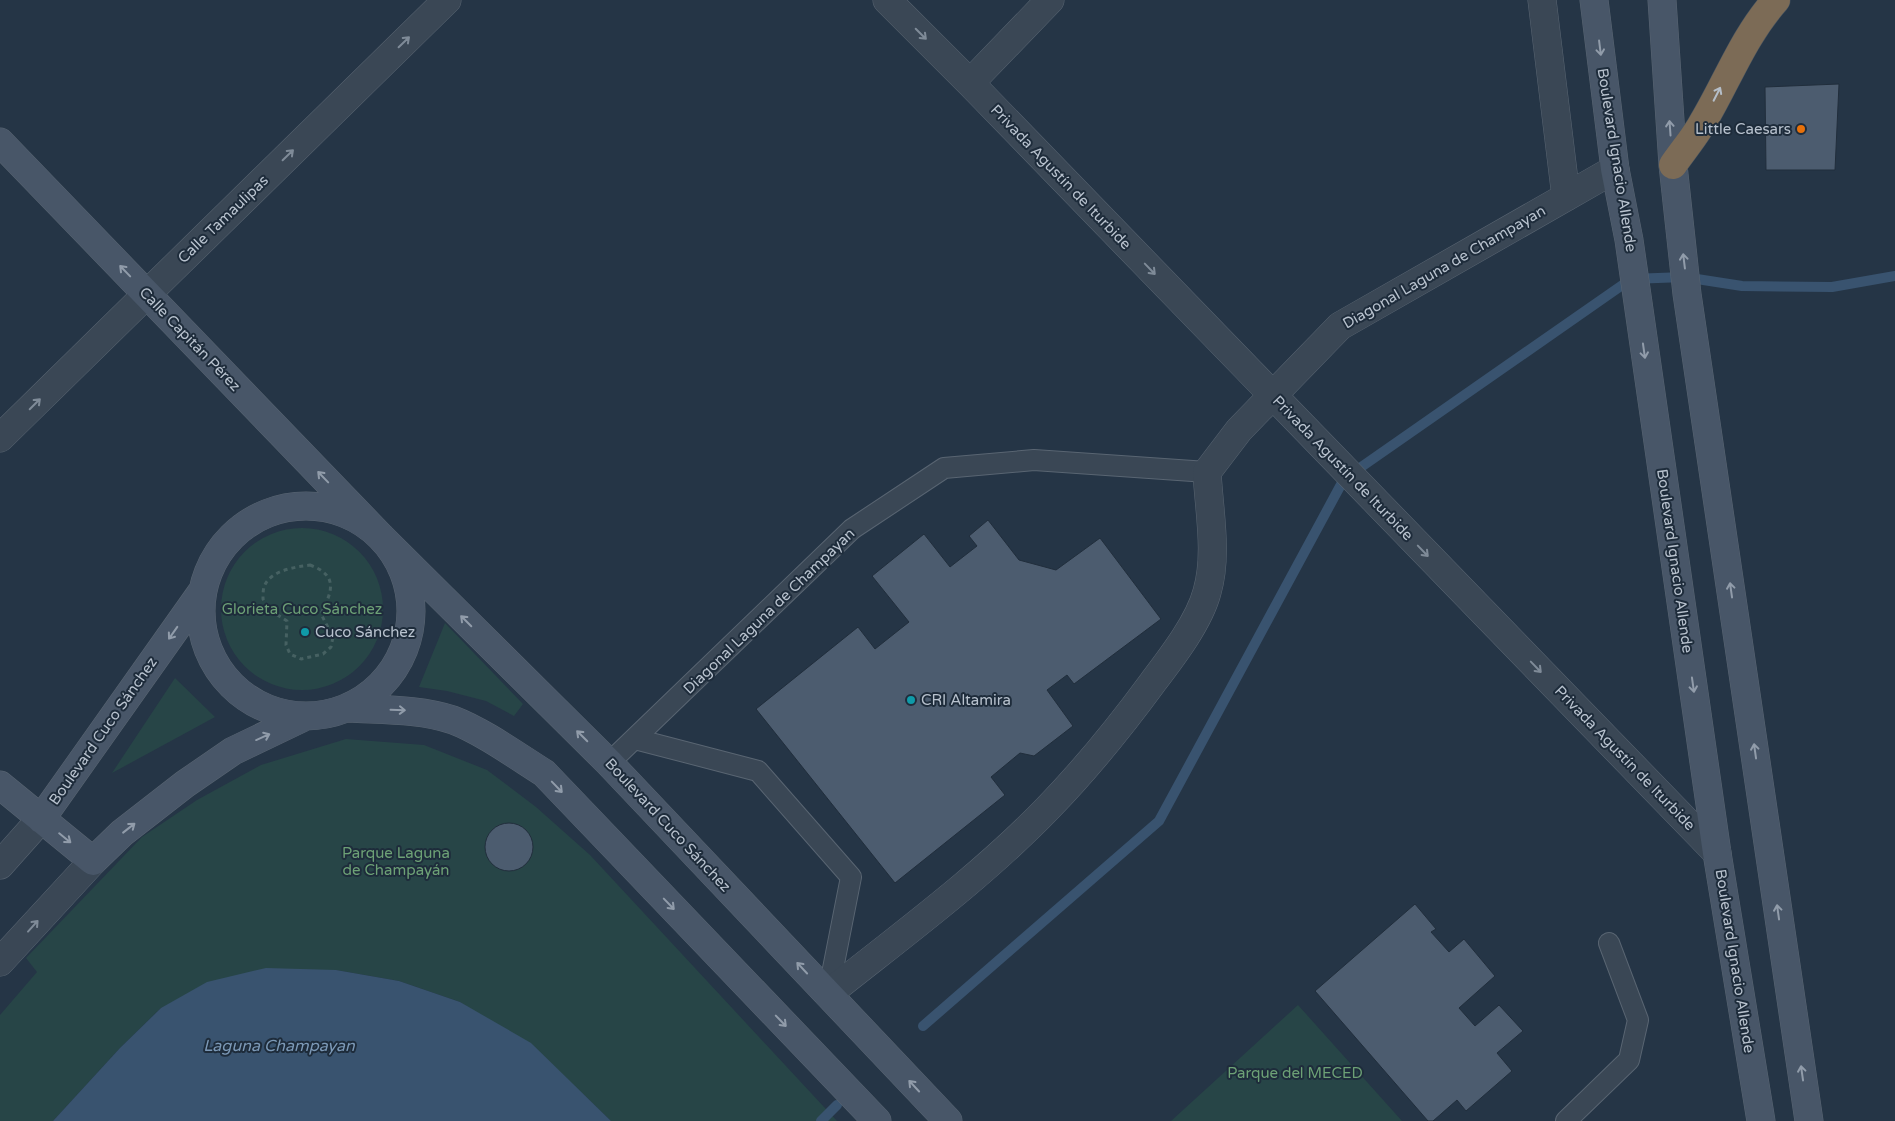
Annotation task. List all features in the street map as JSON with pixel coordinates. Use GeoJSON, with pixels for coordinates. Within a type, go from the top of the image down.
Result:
{"type":"FeatureCollection","features":[{"type":"Feature","properties":{"kind":"highway"},"geometry":{"type":"LineString","coordinates":[[1673,165],[1700,126],[1730,68],[1765,12],[1776,0]]}},
{"type":"Feature","properties":{"kind":"street","name":"Calle Tamaulipas"},"geometry":{"type":"LineString","coordinates":[[0,438],[447,0]]}},
{"type":"Feature","properties":{"kind":"street","name":"Privada Agustín de Iturbide"},"geometry":{"type":"LineString","coordinates":[[887,0],[970,83],[1717,853]]}},
{"type":"Feature","properties":{"kind":"street"},"geometry":{"type":"LineString","coordinates":[[970,83],[1050,0]]}},
{"type":"Feature","properties":{"kind":"street"},"geometry":{"type":"LineString","coordinates":[[1542,0],[1566,197]]}},
{"type":"Feature","properties":{"kind":"street","name":"Boulevard Ignacio Allende"},"geometry":{"type":"LineString","coordinates":[[1594,0],[1615,169],[1629,240],[1717,853],[1761,1121]]}},
{"type":"Feature","properties":{"kind":"street"},"geometry":{"type":"LineString","coordinates":[[1662,0],[1673,165],[1688,294],[1809,1121]]}},
{"type":"Feature","properties":{"kind":"street","name":"Calle Capitán Pérez"},"geometry":{"type":"LineString","coordinates":[[0,142],[381,537]]}},
{"type":"Feature","properties":{"kind":"street","name":"Diagonal Laguna de Champayan"},"geometry":{"type":"LineString","coordinates":[[1207,472],[1239,430],[1340,326],[1615,169]]}},
{"type":"Feature","properties":{"kind":"street"},"geometry":{"type":"LineString","coordinates":[[828,994],[974,877],[1046,810],[1094,758],[1170,660],[1191,627],[1207,595],[1211,575],[1213,558],[1207,472]]}},
{"type":"Feature","properties":{"kind":"street"},"geometry":{"type":"LineString","coordinates":[[290,506],[331,509],[354,517],[381,537],[399,560],[409,588],[412,617],[407,645],[394,671],[374,693],[349,708],[326,716],[304,717],[274,712],[246,699],[224,678],[208,653],[206,646],[201,624],[201,594],[211,562],[231,536],[258,517],[290,506]]}},
{"type":"Feature","properties":{"kind":"street","name":"Boulevard Cuco Sánchez"},"geometry":{"type":"LineString","coordinates":[[381,537],[609,763],[948,1121]]}},
{"type":"Feature","properties":{"kind":"street","name":"Boulevard Cuco Sánchez"},"geometry":{"type":"LineString","coordinates":[[0,865],[41,818],[201,594]]}},
{"type":"Feature","properties":{"kind":"street"},"geometry":{"type":"LineString","coordinates":[[349,708],[415,711],[454,720],[544,773],[877,1121]]}},
{"type":"Feature","properties":{"kind":"street"},"geometry":{"type":"LineString","coordinates":[[0,962],[93,860],[129,828],[185,784],[233,751],[304,717]]}},
{"type":"Feature","properties":{"kind":"street"},"geometry":{"type":"LineString","coordinates":[[0,785],[93,860]]}},
{"type":"Feature","properties":{"kind":"lane","name":"Diagonal Laguna de Champayan"},"geometry":{"type":"LineString","coordinates":[[609,763],[852,529],[944,468],[1034,460],[1207,472]]}},
{"type":"Feature","properties":{"kind":"lane"},"geometry":{"type":"LineString","coordinates":[[635,739],[758,771],[851,877],[828,994]]}},
{"type":"Feature","properties":{"kind":"lane"},"geometry":{"type":"LineString","coordinates":[[1566,1121],[1629,1060],[1638,1020],[1609,943]]}},
{"type":"Feature","properties":{"kind":"path"},"geometry":{"type":"LineString","coordinates":[[310,565],[323,570],[331,581],[330,595],[321,614],[333,637],[331,647],[323,654],[312,656],[301,659],[290,654],[286,645],[287,621],[273,612],[263,599],[264,586],[272,577],[291,568],[310,565]]}},
{"type":"Feature","properties":{"kind":"green space","name":"Glorieta Cuco Sánchez"},"geometry":{"type":"Polygon","coordinates":[[[294,528],[310,528],[333,534],[353,546],[365,558],[377,578],[383,601],[383,617],[377,640],[365,660],[353,672],[333,684],[310,690],[294,690],[271,684],[251,672],[239,660],[227,640],[221,617],[221,601],[227,578],[239,558],[251,546],[271,534],[294,528]]]}},
{"type":"Feature","properties":{"kind":"green space"},"geometry":{"type":"Polygon","coordinates":[[[445,623],[523,704],[514,716],[486,701],[447,691],[419,687],[445,623]]]}},
{"type":"Feature","properties":{"kind":"green space"},"geometry":{"type":"Polygon","coordinates":[[[175,678],[215,717],[112,773],[175,678]]]}},
{"type":"Feature","properties":{"kind":"green space","name":"Parque Laguna de Champayán"},"geometry":{"type":"Polygon","coordinates":[[[346,739],[424,745],[487,770],[536,807],[590,855],[837,1121],[611,1121],[583,1094],[460,1002],[399,981],[336,970],[161,1008],[120,1048],[53,1121],[0,1121],[0,1015],[37,972],[26,958],[142,837],[197,800],[261,765],[346,739]]]}},
{"type":"Feature","properties":{"kind":"green space","name":"Parque del MECED"},"geometry":{"type":"Polygon","coordinates":[[[1298,1005],[1402,1121],[1171,1121],[1298,1005]]]}},
{"type":"Feature","properties":{"kind":"water","name":"Laguna Champayan"},"geometry":{"type":"Polygon","coordinates":[[[266,968],[336,970],[399,981],[460,1002],[531,1043],[611,1121],[53,1121],[120,1048],[161,1008],[207,982],[266,968]]]}},
{"type":"Feature","properties":{"kind":"building","name":"Little Caesars"},"geometry":{"type":"Polygon","coordinates":[[[1839,84],[1835,170],[1766,170],[1765,87],[1839,84]]]}},
{"type":"Feature","properties":{"kind":"building","name":"CRI Altamira"},"geometry":{"type":"Polygon","coordinates":[[[988,520],[1019,560],[1056,570],[1100,538],[1161,619],[1074,684],[1067,675],[1047,690],[1073,726],[1034,756],[1020,753],[991,777],[1005,795],[895,883],[756,709],[858,627],[875,649],[909,622],[872,576],[924,534],[950,567],[977,546],[969,536],[988,520]]]}},
{"type":"Feature","properties":{"kind":"building"},"geometry":{"type":"Polygon","coordinates":[[[509,823],[518,825],[526,830],[531,838],[533,847],[531,856],[526,864],[518,869],[509,871],[500,869],[492,864],[487,856],[485,847],[487,838],[492,830],[500,825],[509,823]]]}},
{"type":"Feature","properties":{"kind":"building"},"geometry":{"type":"Polygon","coordinates":[[[1415,904],[1436,929],[1431,932],[1449,952],[1464,939],[1495,976],[1459,1008],[1475,1026],[1499,1005],[1523,1031],[1497,1053],[1512,1071],[1466,1111],[1457,1100],[1433,1121],[1428,1121],[1315,991],[1415,904]]]}},
{"type":"Feature","properties":{"kind":"waterway"},"geometry":{"type":"LineString","coordinates":[[923,1026],[1159,821],[1344,479],[1631,279],[1684,277],[1742,286],[1832,287],[1895,276]]}},
{"type":"Feature","properties":{"kind":"waterway"},"geometry":{"type":"LineString","coordinates":[[821,1121],[837,1105]]}},
{"type":"Feature","properties":{"kind":"place","name":"Little Caesars"},"geometry":{"type":"Point","coordinates":[1801,129]}},
{"type":"Feature","properties":{"kind":"place","name":"Cuco Sánchez"},"geometry":{"type":"Point","coordinates":[305,632]}},
{"type":"Feature","properties":{"kind":"place","name":"CRI Altamira"},"geometry":{"type":"Point","coordinates":[911,700]}}]}
